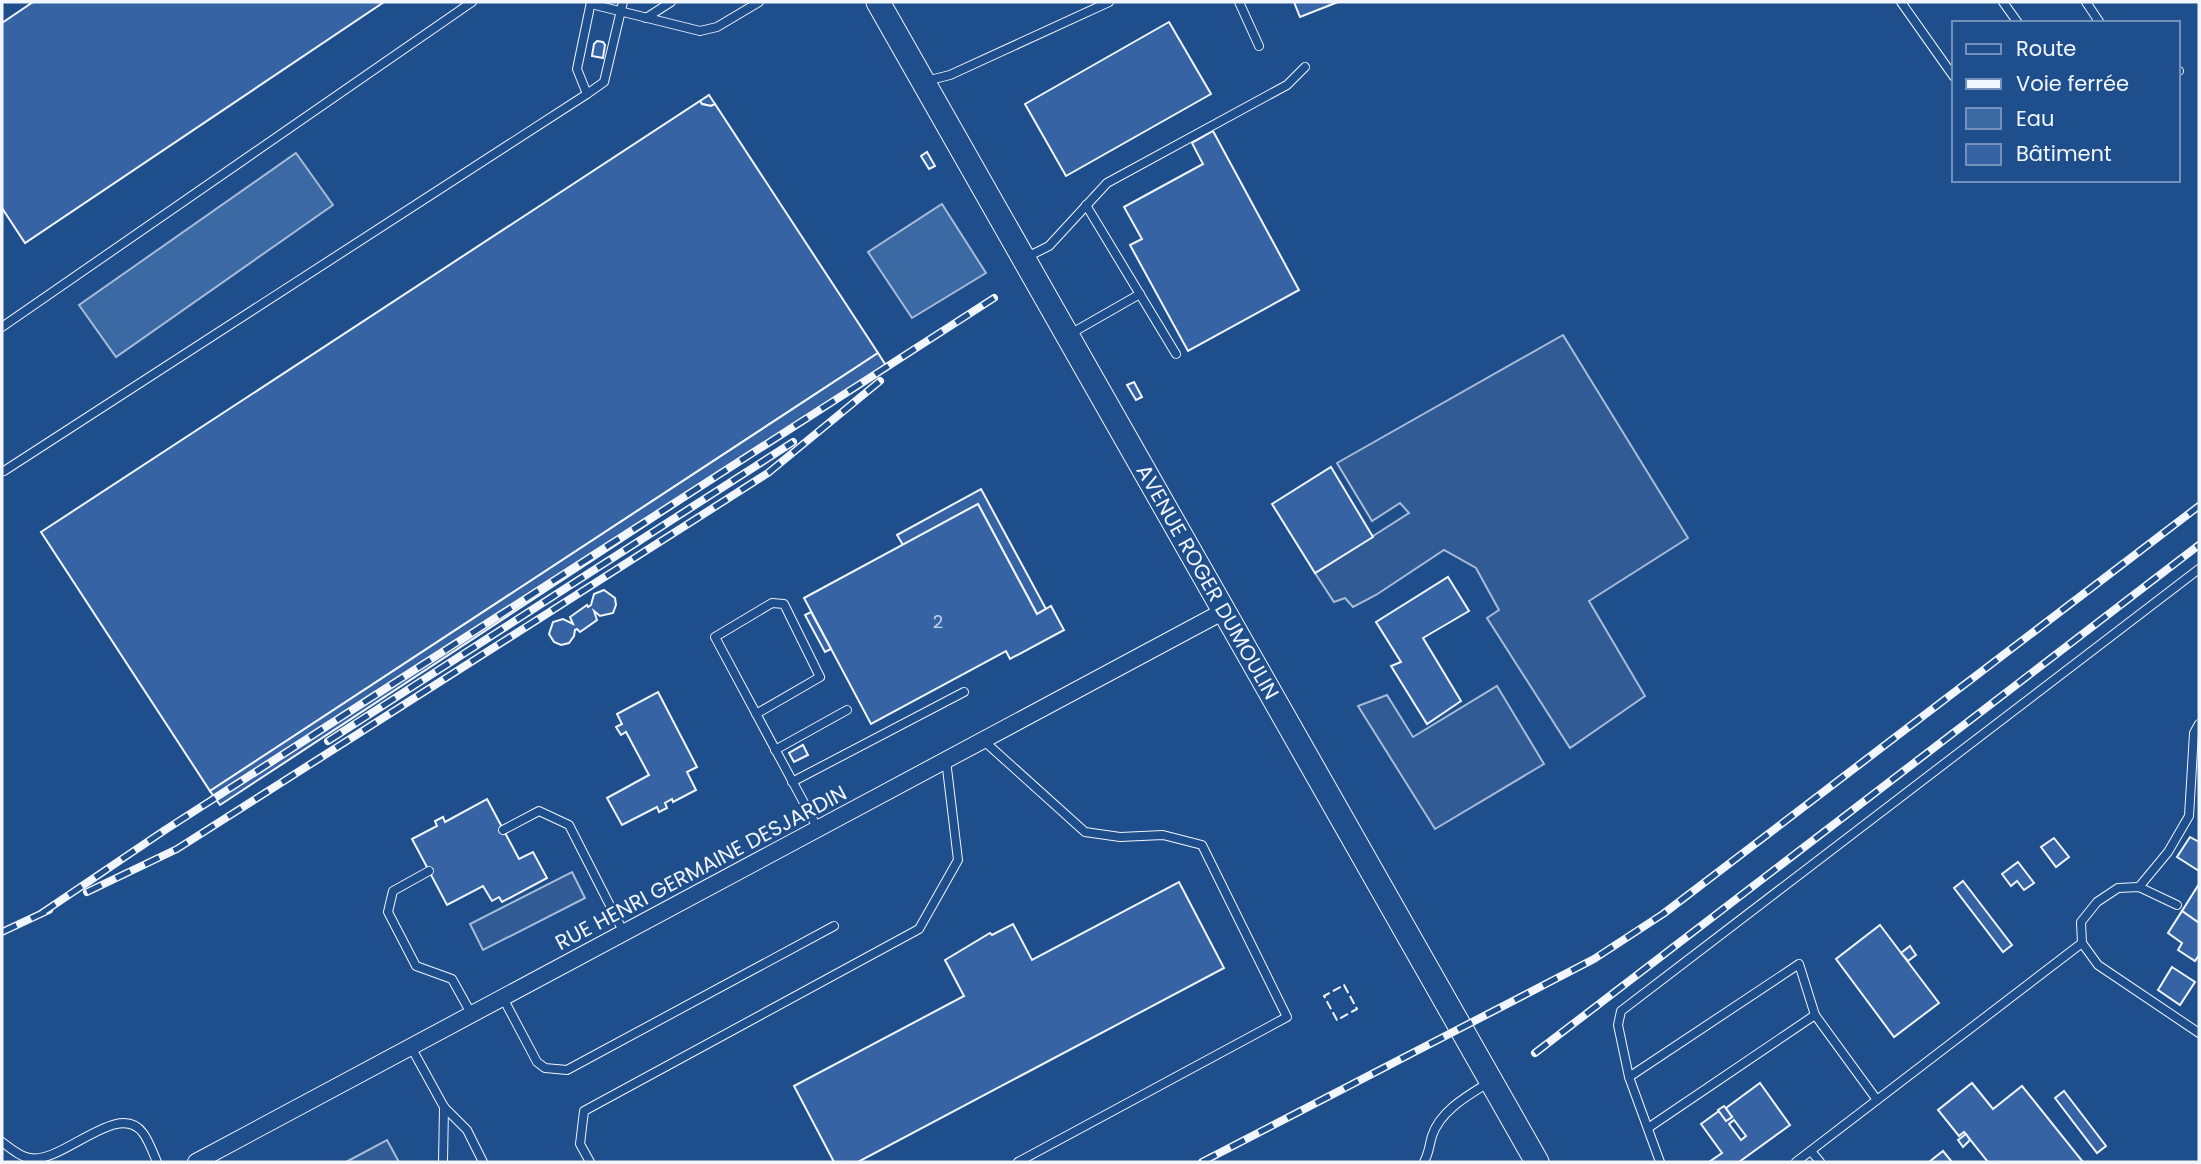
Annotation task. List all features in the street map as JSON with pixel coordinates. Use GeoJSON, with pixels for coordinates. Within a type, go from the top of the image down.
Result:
{"type":"FeatureCollection","features":[{"type":"Feature","properties":{"kind":"main road","name":"AVENUE ROGER DUMOULIN"},"geometry":{"type":"LineString","coordinates":[[878,2],[1537,1162]]}},
{"type":"Feature","properties":{"kind":"street","name":"RUE HENRI GERMAINE DESJARDIN"},"geometry":{"type":"LineString","coordinates":[[196,1162],[1224,611]]}},
{"type":"Feature","properties":{"kind":"lane"},"geometry":{"type":"LineString","coordinates":[[2,327],[472,2]]}},
{"type":"Feature","properties":{"kind":"lane"},"geometry":{"type":"LineString","coordinates":[[4,471],[604,82],[623,2]]}},
{"type":"Feature","properties":{"kind":"lane"},"geometry":{"type":"LineString","coordinates":[[646,18],[671,2]]}},
{"type":"Feature","properties":{"kind":"lane"},"geometry":{"type":"LineString","coordinates":[[587,94],[576,69],[591,3],[700,31],[717,27],[759,2]]}},
{"type":"Feature","properties":{"kind":"lane"},"geometry":{"type":"LineString","coordinates":[[923,82],[950,75],[1109,2]]}},
{"type":"Feature","properties":{"kind":"lane"},"geometry":{"type":"LineString","coordinates":[[1239,2],[1259,46]]}},
{"type":"Feature","properties":{"kind":"lane"},"geometry":{"type":"LineString","coordinates":[[1901,2],[1952,74]]}},
{"type":"Feature","properties":{"kind":"lane"},"geometry":{"type":"LineString","coordinates":[[2003,2],[2017,21]]}},
{"type":"Feature","properties":{"kind":"lane"},"geometry":{"type":"LineString","coordinates":[[2086,2],[2099,21]]}},
{"type":"Feature","properties":{"kind":"lane"},"geometry":{"type":"LineString","coordinates":[[1025,258],[1049,246],[1107,183],[1287,85],[1305,67]]}},
{"type":"Feature","properties":{"kind":"lane"},"geometry":{"type":"LineString","coordinates":[[1087,205],[1176,354]]}},
{"type":"Feature","properties":{"kind":"lane"},"geometry":{"type":"LineString","coordinates":[[1068,335],[1140,293]]}},
{"type":"Feature","properties":{"kind":"lane"},"geometry":{"type":"LineString","coordinates":[[1660,1162],[1629,1077],[1618,1025],[1621,1012],[2199,569]]}},
{"type":"Feature","properties":{"kind":"lane"},"geometry":{"type":"LineString","coordinates":[[756,714],[820,677],[784,604],[772,603],[715,637],[792,782],[818,829]]}},
{"type":"Feature","properties":{"kind":"lane"},"geometry":{"type":"LineString","coordinates":[[792,782],[964,692]]}},
{"type":"Feature","properties":{"kind":"lane"},"geometry":{"type":"LineString","coordinates":[[775,750],[847,710]]}},
{"type":"Feature","properties":{"kind":"lane"},"geometry":{"type":"LineString","coordinates":[[2139,887],[2168,852],[2189,816],[2194,733],[2199,724]]}},
{"type":"Feature","properties":{"kind":"lane"},"geometry":{"type":"LineString","coordinates":[[983,740],[1085,832],[1120,837],[1163,835],[1202,845],[1287,1017],[1018,1162]]}},
{"type":"Feature","properties":{"kind":"lane"},"geometry":{"type":"LineString","coordinates":[[590,1162],[580,1144],[583,1111],[919,929],[958,860],[946,760]]}},
{"type":"Feature","properties":{"kind":"lane"},"geometry":{"type":"LineString","coordinates":[[503,830],[539,811],[569,825],[624,933]]}},
{"type":"Feature","properties":{"kind":"lane"},"geometry":{"type":"LineString","coordinates":[[429,871],[393,891],[388,912],[416,966],[452,979],[472,1015]]}},
{"type":"Feature","properties":{"kind":"lane"},"geometry":{"type":"LineString","coordinates":[[2177,905],[2139,887],[2118,888],[2097,902],[2081,922],[2082,943],[2098,965],[2199,1033]]}},
{"type":"Feature","properties":{"kind":"lane"},"geometry":{"type":"LineString","coordinates":[[503,998],[537,1062],[545,1068],[567,1070],[834,926]]}},
{"type":"Feature","properties":{"kind":"lane"},"geometry":{"type":"LineString","coordinates":[[1796,1162],[2082,943]]}},
{"type":"Feature","properties":{"kind":"lane"},"geometry":{"type":"LineString","coordinates":[[1629,1077],[1799,964],[1815,1014],[1877,1100]]}},
{"type":"Feature","properties":{"kind":"lane"},"geometry":{"type":"LineString","coordinates":[[1648,1128],[1815,1014]]}},
{"type":"Feature","properties":{"kind":"lane"},"geometry":{"type":"LineString","coordinates":[[411,1047],[444,1107],[467,1130],[483,1162]]}},
{"type":"Feature","properties":{"kind":"lane"},"geometry":{"type":"LineString","coordinates":[[1424,1162],[1430,1151],[1433,1134],[1447,1112],[1490,1081]]}},
{"type":"Feature","properties":{"kind":"lane"},"geometry":{"type":"LineString","coordinates":[[443,1162],[444,1107]]}},
{"type":"Feature","properties":{"kind":"lane"},"geometry":{"type":"LineString","coordinates":[[2,1142],[27,1158],[39,1159],[116,1122],[133,1125],[142,1132],[157,1162]]}},
{"type":"Feature","properties":{"kind":"lane"},"geometry":{"type":"LineString","coordinates":[[1811,1151],[1820,1162]]}},
{"type":"Feature","properties":{"kind":"shaded area"},"geometry":{"type":"Polygon","coordinates":[[[1563,335],[1688,538],[1589,601],[1645,696],[1570,748],[1487,618],[1499,610],[1476,568],[1444,550],[1353,607],[1345,598],[1334,602],[1315,573],[1409,513],[1400,503],[1372,521],[1337,463],[1563,335]]]}},
{"type":"Feature","properties":{"kind":"shaded area"},"geometry":{"type":"Polygon","coordinates":[[[1497,686],[1544,764],[1435,829],[1358,706],[1387,695],[1413,737],[1497,686]]]}},
{"type":"Feature","properties":{"kind":"shaded area"},"geometry":{"type":"Polygon","coordinates":[[[572,872],[585,898],[483,950],[470,924],[572,872]]]}},
{"type":"Feature","properties":{"kind":"shaded area"},"geometry":{"type":"Polygon","coordinates":[[[387,1140],[399,1162],[346,1162],[387,1140]]]}},
{"type":"Feature","properties":{"kind":"water"},"geometry":{"type":"Polygon","coordinates":[[[296,153],[333,205],[116,357],[79,305],[296,153]]]}},
{"type":"Feature","properties":{"kind":"water"},"geometry":{"type":"Polygon","coordinates":[[[942,204],[986,273],[912,318],[868,252],[942,204]]]}},
{"type":"Feature","properties":{"kind":"building"},"geometry":{"type":"Polygon","coordinates":[[[33,2],[384,2],[25,243],[2,208],[2,23],[33,2]]]}},
{"type":"Feature","properties":{"kind":"building"},"geometry":{"type":"Polygon","coordinates":[[[1294,2],[1338,2],[1300,17],[1294,2]]]}},
{"type":"Feature","properties":{"kind":"building"},"geometry":{"type":"Polygon","coordinates":[[[1169,22],[1211,94],[1066,176],[1025,104],[1169,22]]]}},
{"type":"Feature","properties":{"kind":"building"},"geometry":{"type":"Polygon","coordinates":[[[597,41],[605,45],[603,58],[592,56],[597,41]]]}},
{"type":"Feature","properties":{"kind":"building"},"geometry":{"type":"Polygon","coordinates":[[[709,95],[715,104],[702,104],[700,101],[709,95]]]}},
{"type":"Feature","properties":{"kind":"building"},"geometry":{"type":"Polygon","coordinates":[[[700,101],[711,106],[715,104],[878,353],[210,791],[41,532],[700,101]]]}},
{"type":"Feature","properties":{"kind":"building"},"geometry":{"type":"Polygon","coordinates":[[[1213,131],[1299,290],[1188,351],[1130,245],[1142,239],[1124,207],[1203,164],[1192,143],[1213,131]]]}},
{"type":"Feature","properties":{"kind":"building"},"geometry":{"type":"Polygon","coordinates":[[[927,152],[935,166],[929,169],[921,156],[927,152]]]}},
{"type":"Feature","properties":{"kind":"building"},"geometry":{"type":"Polygon","coordinates":[[[878,353],[887,367],[220,805],[210,791],[878,353]]]}},
{"type":"Feature","properties":{"kind":"building"},"geometry":{"type":"Polygon","coordinates":[[[1134,382],[1142,397],[1136,400],[1127,385],[1134,382]]]}},
{"type":"Feature","properties":{"kind":"building"},"geometry":{"type":"Polygon","coordinates":[[[1331,467],[1373,537],[1315,573],[1272,504],[1331,467]]]}},
{"type":"Feature","properties":{"kind":"building"},"geometry":{"type":"Polygon","coordinates":[[[981,489],[1046,609],[1037,614],[978,504],[903,545],[897,535],[981,489]]]}},
{"type":"Feature","properties":{"kind":"building"},"geometry":{"type":"Polygon","coordinates":[[[978,504],[1037,614],[1051,606],[1064,630],[1010,659],[1006,651],[871,724],[804,598],[978,504]]]}},
{"type":"Feature","properties":{"kind":"building"},"geometry":{"type":"Polygon","coordinates":[[[1448,577],[1469,611],[1423,638],[1461,701],[1427,724],[1391,666],[1401,662],[1376,622],[1448,577]]]}},
{"type":"Feature","properties":{"kind":"building"},"geometry":{"type":"Polygon","coordinates":[[[604,590],[615,598],[613,613],[600,616],[594,611],[597,620],[580,632],[575,630],[569,643],[561,645],[554,642],[549,634],[553,622],[563,619],[573,624],[570,617],[591,605],[594,594],[604,590]]]}},
{"type":"Feature","properties":{"kind":"building"},"geometry":{"type":"Polygon","coordinates":[[[811,612],[831,649],[825,652],[805,615],[811,612]]]}},
{"type":"Feature","properties":{"kind":"building"},"geometry":{"type":"Polygon","coordinates":[[[658,692],[697,767],[687,772],[696,790],[673,802],[672,799],[665,803],[667,808],[659,812],[657,807],[622,825],[607,798],[649,775],[626,732],[621,735],[616,727],[622,724],[617,714],[658,692]]]}},
{"type":"Feature","properties":{"kind":"building"},"geometry":{"type":"Polygon","coordinates":[[[803,745],[808,755],[794,762],[789,753],[803,745]]]}},
{"type":"Feature","properties":{"kind":"building"},"geometry":{"type":"Polygon","coordinates":[[[487,799],[519,859],[533,852],[547,878],[502,902],[499,897],[492,901],[483,886],[447,905],[412,839],[437,826],[435,821],[443,817],[445,822],[487,799]]]}},
{"type":"Feature","properties":{"kind":"building"},"geometry":{"type":"Polygon","coordinates":[[[2190,837],[2199,842],[2199,871],[2177,857],[2190,837]]]}},
{"type":"Feature","properties":{"kind":"building"},"geometry":{"type":"Polygon","coordinates":[[[2054,838],[2069,857],[2056,867],[2041,847],[2054,838]]]}},
{"type":"Feature","properties":{"kind":"building"},"geometry":{"type":"Polygon","coordinates":[[[2018,862],[2034,883],[2024,890],[2017,881],[2011,886],[2002,874],[2018,862]]]}},
{"type":"Feature","properties":{"kind":"building"},"geometry":{"type":"Polygon","coordinates":[[[1963,881],[2012,945],[2003,952],[1954,888],[1963,881]]]}},
{"type":"Feature","properties":{"kind":"building"},"geometry":{"type":"Polygon","coordinates":[[[1179,882],[1224,968],[858,1162],[834,1162],[794,1086],[964,996],[945,960],[990,933],[992,935],[1013,924],[1032,960],[1179,882]]]}},
{"type":"Feature","properties":{"kind":"building"},"geometry":{"type":"Polygon","coordinates":[[[2199,884],[2199,923],[2182,911],[2199,884]]]}},
{"type":"Feature","properties":{"kind":"building"},"geometry":{"type":"Polygon","coordinates":[[[2182,911],[2199,923],[2199,955],[2195,961],[2178,950],[2182,943],[2168,933],[2182,911]]]}},
{"type":"Feature","properties":{"kind":"building"},"geometry":{"type":"Polygon","coordinates":[[[1880,925],[1939,1003],[1894,1037],[1836,959],[1880,925]]]}},
{"type":"Feature","properties":{"kind":"building"},"geometry":{"type":"Polygon","coordinates":[[[1910,946],[1916,955],[1908,961],[1901,953],[1910,946]]]}},
{"type":"Feature","properties":{"kind":"building"},"geometry":{"type":"Polygon","coordinates":[[[2172,967],[2195,982],[2180,1005],[2158,990],[2172,967]]]}},
{"type":"Feature","properties":{"kind":"building"},"geometry":{"type":"Polygon","coordinates":[[[1760,1083],[1790,1125],[1739,1162],[1709,1162],[1722,1153],[1701,1124],[1719,1111],[1726,1121],[1732,1117],[1726,1108],[1760,1083]],[[1734,1120],[1729,1124],[1741,1140],[1746,1136],[1734,1120]]]}},
{"type":"Feature","properties":{"kind":"building"},"geometry":{"type":"Polygon","coordinates":[[[1972,1083],[1993,1109],[2022,1086],[2083,1162],[1988,1162],[1964,1132],[1959,1136],[1938,1110],[1972,1083]]]}},
{"type":"Feature","properties":{"kind":"building"},"geometry":{"type":"Polygon","coordinates":[[[2064,1091],[2106,1146],[2097,1153],[2055,1098],[2064,1091]]]}},
{"type":"Feature","properties":{"kind":"building"},"geometry":{"type":"Polygon","coordinates":[[[1724,1106],[1732,1117],[1726,1121],[1718,1110],[1724,1106]]]}},
{"type":"Feature","properties":{"kind":"building"},"geometry":{"type":"Polygon","coordinates":[[[1966,1134],[1970,1140],[1963,1147],[1958,1140],[1966,1134]]]}},
{"type":"Feature","properties":{"kind":"building"},"geometry":{"type":"Polygon","coordinates":[[[1943,1151],[1952,1162],[1929,1162],[1943,1151]]]}},
{"type":"Feature","properties":{"kind":"railway"},"geometry":{"type":"LineString","coordinates":[[42,913],[165,830],[994,298]]}},
{"type":"Feature","properties":{"kind":"railway"},"geometry":{"type":"LineString","coordinates":[[87,892],[177,849],[768,473],[880,381]]}},
{"type":"Feature","properties":{"kind":"railway"},"geometry":{"type":"LineString","coordinates":[[328,741],[793,442]]}},
{"type":"Feature","properties":{"kind":"railway"},"geometry":{"type":"LineString","coordinates":[[1202,1162],[1594,959],[1663,914],[2199,506]]}},
{"type":"Feature","properties":{"kind":"railway"},"geometry":{"type":"LineString","coordinates":[[1535,1053],[2199,545]]}},
{"type":"Feature","properties":{"kind":"railway"},"geometry":{"type":"LineString","coordinates":[[2,932],[49,910]]}},
{"type":"Feature","properties":{"kind":"fence"},"geometry":{"type":"LineString","coordinates":[[1344,985],[1357,1009],[1337,1020],[1324,996],[1344,985]]}}]}
